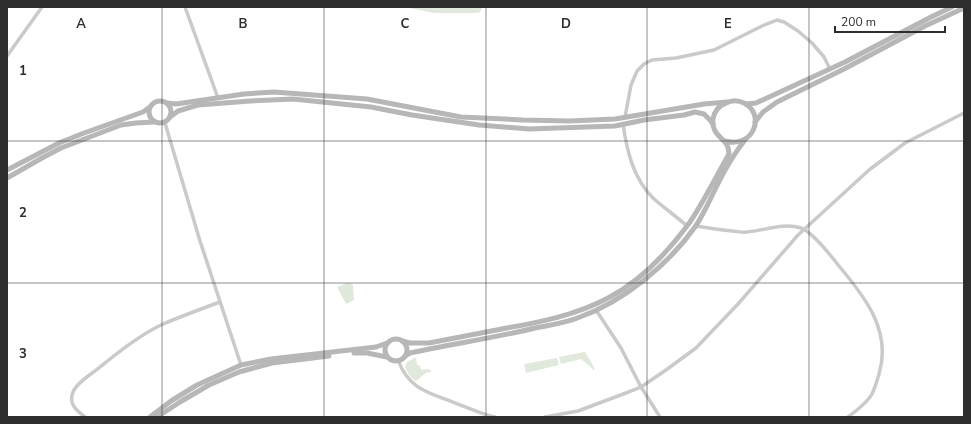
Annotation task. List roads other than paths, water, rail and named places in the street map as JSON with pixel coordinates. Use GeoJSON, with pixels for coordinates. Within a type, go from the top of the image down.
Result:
{"type":"FeatureCollection","features":[{"type":"Feature","properties":{"kind":"street"},"geometry":{"type":"LineString","coordinates":[[7,56],[42,7]]}},
{"type":"Feature","properties":{"kind":"street"},"geometry":{"type":"LineString","coordinates":[[185,7],[218,98]]}},
{"type":"Feature","properties":{"kind":"street"},"geometry":{"type":"LineString","coordinates":[[7,170],[59,143],[143,112],[155,102],[159,101],[176,104],[244,94],[274,92],[367,100],[461,116],[569,121],[625,118],[704,104],[733,101],[746,104],[756,103],[952,7]]}},
{"type":"Feature","properties":{"kind":"street"},"geometry":{"type":"LineString","coordinates":[[755,122],[763,112],[777,102],[925,26],[964,8]]}},
{"type":"Feature","properties":{"kind":"street"},"geometry":{"type":"LineString","coordinates":[[625,118],[631,85],[638,71],[644,64],[652,60],[676,58],[714,50],[777,20],[784,22],[812,42],[824,57],[830,68]]}},
{"type":"Feature","properties":{"kind":"street"},"geometry":{"type":"LineString","coordinates":[[7,178],[61,148],[121,125],[154,122],[161,124],[165,123],[178,111],[198,105],[250,101],[294,99],[371,107],[479,125],[529,129],[615,126],[695,112],[704,114],[713,124],[719,137],[725,141],[732,143],[745,140]]}},
{"type":"Feature","properties":{"kind":"street"},"geometry":{"type":"LineString","coordinates":[[713,124],[716,111],[727,102]]}},
{"type":"Feature","properties":{"kind":"street"},"geometry":{"type":"LineString","coordinates":[[166,103],[171,110],[170,117]]}},
{"type":"Feature","properties":{"kind":"street"},"geometry":{"type":"LineString","coordinates":[[157,417],[209,385],[239,372],[272,363],[367,353],[398,360],[410,352],[549,325],[579,318],[596,310],[625,294],[644,280],[660,266],[696,226],[735,153],[751,135],[754,129],[754,115],[746,104]]}},
{"type":"Feature","properties":{"kind":"street"},"geometry":{"type":"LineString","coordinates":[[150,107],[149,117],[154,122]]}},
{"type":"Feature","properties":{"kind":"street"},"geometry":{"type":"LineString","coordinates":[[545,417],[578,411],[641,387],[666,370],[696,348],[738,304],[804,230],[869,170],[905,143],[964,113]]}},
{"type":"Feature","properties":{"kind":"street"},"geometry":{"type":"LineString","coordinates":[[165,123],[198,233],[242,366]]}},
{"type":"Feature","properties":{"kind":"street"},"geometry":{"type":"LineString","coordinates":[[623,124],[630,158],[635,173],[643,186],[653,197],[687,226]]}},
{"type":"Feature","properties":{"kind":"street"},"geometry":{"type":"LineString","coordinates":[[150,417],[171,401],[197,385],[242,366],[271,359],[376,347],[387,343],[392,339],[399,339],[410,343],[429,343],[541,322],[578,312],[608,298],[631,284],[656,263],[687,226],[712,186],[729,154],[729,149],[725,141]]}},
{"type":"Feature","properties":{"kind":"street"},"geometry":{"type":"LineString","coordinates":[[696,226],[716,230],[746,232],[784,226],[801,228],[825,248],[853,283],[877,321],[882,337],[883,350],[882,366],[872,394],[855,412],[848,417]]}},
{"type":"Feature","properties":{"kind":"street"},"geometry":{"type":"LineString","coordinates":[[85,417],[72,406],[72,399],[73,392],[89,375],[130,344],[162,325],[220,302]]}},
{"type":"Feature","properties":{"kind":"street"},"geometry":{"type":"LineString","coordinates":[[596,310],[621,348],[641,387],[660,417]]}},
{"type":"Feature","properties":{"kind":"street"},"geometry":{"type":"LineString","coordinates":[[402,341],[406,346],[406,353],[404,357]]}},
{"type":"Feature","properties":{"kind":"street"},"geometry":{"type":"LineString","coordinates":[[387,343],[385,350],[387,357]]}},
{"type":"Feature","properties":{"kind":"street"},"geometry":{"type":"LineString","coordinates":[[398,360],[407,378],[426,392],[486,416],[495,417]]}}]}
